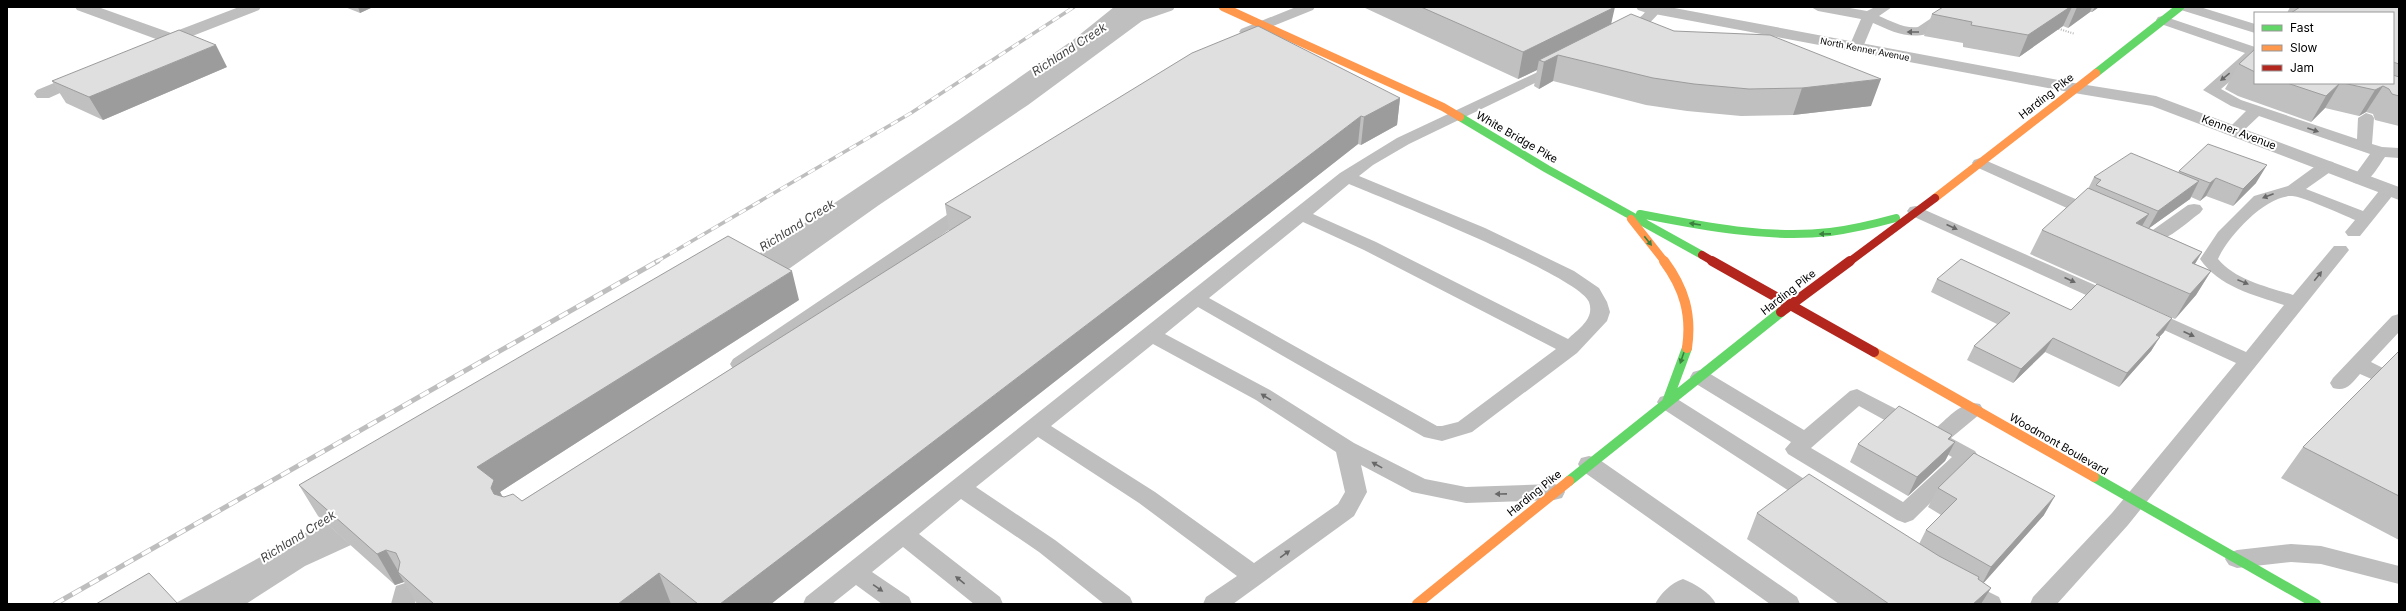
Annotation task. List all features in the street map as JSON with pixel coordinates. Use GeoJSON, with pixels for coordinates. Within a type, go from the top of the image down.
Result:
{"type":"FeatureCollection","features":[{"type":"Feature","properties":{"kind":"main road","name":"White Bridge Pike"},"geometry":{"type":"LineString","coordinates":[[1223,7],[1306,43],[1443,108],[1791,304]]}},
{"type":"Feature","properties":{"kind":"main road","name":"Harding Pike"},"geometry":{"type":"LineString","coordinates":[[1417,604],[1554,492],[1791,304],[1980,163],[2074,88],[2180,7]]}},
{"type":"Feature","properties":{"kind":"main road"},"geometry":{"type":"LineString","coordinates":[[1624,211],[1693,223],[1789,235],[1837,234],[1866,228],[1916,211]]}},
{"type":"Feature","properties":{"kind":"main road"},"geometry":{"type":"LineString","coordinates":[[1624,211],[1667,266],[1688,304],[1691,326],[1667,402]]}},
{"type":"Feature","properties":{"kind":"main road","name":"Woodmont Boulevard"},"geometry":{"type":"LineString","coordinates":[[1791,304],[2316,604]]}},
{"type":"Feature","properties":{"kind":"street"},"geometry":{"type":"LineString","coordinates":[[83,7],[171,39]]}},
{"type":"Feature","properties":{"kind":"street"},"geometry":{"type":"LineString","coordinates":[[142,51],[253,7]]}},
{"type":"Feature","properties":{"kind":"street","name":"North Kenner Avenue"},"geometry":{"type":"LineString","coordinates":[[1651,8],[1857,42],[2074,88]]}},
{"type":"Feature","properties":{"kind":"street"},"geometry":{"type":"LineString","coordinates":[[43,94],[100,69]]}},
{"type":"Feature","properties":{"kind":"street","name":"Kenner Avenue"},"geometry":{"type":"LineString","coordinates":[[2074,88],[2156,101],[2394,192]]}},
{"type":"Feature","properties":{"kind":"lane"},"geometry":{"type":"LineString","coordinates":[[1228,39],[1308,7]]}},
{"type":"Feature","properties":{"kind":"lane"},"geometry":{"type":"LineString","coordinates":[[1818,7],[1868,16],[1907,32],[1922,32],[1958,7]]}},
{"type":"Feature","properties":{"kind":"lane"},"geometry":{"type":"LineString","coordinates":[[1857,42],[1868,16],[1885,7]]}},
{"type":"Feature","properties":{"kind":"lane"},"geometry":{"type":"LineString","coordinates":[[2186,7],[2254,29]]}},
{"type":"Feature","properties":{"kind":"lane"},"geometry":{"type":"LineString","coordinates":[[1611,39],[1639,25],[1651,8]]}},
{"type":"Feature","properties":{"kind":"lane"},"geometry":{"type":"LineString","coordinates":[[2163,20],[2254,52]]}},
{"type":"Feature","properties":{"kind":"lane"},"geometry":{"type":"LineString","coordinates":[[2240,24],[2254,24]]}},
{"type":"Feature","properties":{"kind":"lane"},"geometry":{"type":"LineString","coordinates":[[2254,53],[2211,90],[2224,98],[2256,110],[2364,147],[2380,152],[2399,153]]}},
{"type":"Feature","properties":{"kind":"lane"},"geometry":{"type":"LineString","coordinates":[[815,604],[1346,177],[1381,152],[1568,61]]}},
{"type":"Feature","properties":{"kind":"lane"},"geometry":{"type":"LineString","coordinates":[[2234,131],[2256,110]]}},
{"type":"Feature","properties":{"kind":"lane"},"geometry":{"type":"LineString","coordinates":[[2364,147],[2366,118]]}},
{"type":"Feature","properties":{"kind":"lane"},"geometry":{"type":"LineString","coordinates":[[2360,179],[2380,152]]}},
{"type":"Feature","properties":{"kind":"lane"},"geometry":{"type":"LineString","coordinates":[[1980,163],[2152,239],[2194,209]]}},
{"type":"Feature","properties":{"kind":"lane"},"geometry":{"type":"LineString","coordinates":[[2296,303],[2225,274],[2213,266],[2209,259],[2211,252],[2229,231],[2260,200],[2269,195],[2294,190],[2327,166]]}},
{"type":"Feature","properties":{"kind":"lane"},"geometry":{"type":"LineString","coordinates":[[1195,298],[1324,369],[1413,422],[1432,432],[1442,434],[1465,427],[1570,348],[1590,331],[1597,321],[1600,312],[1598,302],[1582,284],[1567,275],[1479,232],[1346,177]]}},
{"type":"Feature","properties":{"kind":"lane"},"geometry":{"type":"LineString","coordinates":[[2294,190],[2366,218]]}},
{"type":"Feature","properties":{"kind":"lane"},"geometry":{"type":"LineString","coordinates":[[2354,232],[2366,218],[2394,192]]}},
{"type":"Feature","properties":{"kind":"lane"},"geometry":{"type":"LineString","coordinates":[[726,374],[981,200]]}},
{"type":"Feature","properties":{"kind":"lane"},"geometry":{"type":"LineString","coordinates":[[1916,211],[2248,360]]}},
{"type":"Feature","properties":{"kind":"lane"},"geometry":{"type":"LineString","coordinates":[[1300,214],[1378,249],[1570,348]]}},
{"type":"Feature","properties":{"kind":"lane"},"geometry":{"type":"LineString","coordinates":[[2042,604],[2120,519],[2248,360],[2340,250]]}},
{"type":"Feature","properties":{"kind":"lane"},"geometry":{"type":"LineString","coordinates":[[2340,383],[2399,320]]}},
{"type":"Feature","properties":{"kind":"lane"},"geometry":{"type":"LineString","coordinates":[[1149,334],[1263,395],[1346,448],[1404,480],[1445,492],[1466,495],[1554,492]]}},
{"type":"Feature","properties":{"kind":"lane"},"geometry":{"type":"LineString","coordinates":[[2357,364],[2399,384]]}},
{"type":"Feature","properties":{"kind":"lane"},"geometry":{"type":"LineString","coordinates":[[1700,377],[1806,441]]}},
{"type":"Feature","properties":{"kind":"lane"},"geometry":{"type":"LineString","coordinates":[[1858,396],[1936,439],[1967,456],[1905,514],[1796,449],[1858,396]]}},
{"type":"Feature","properties":{"kind":"lane"},"geometry":{"type":"LineString","coordinates":[[1667,402],[1834,509]]}},
{"type":"Feature","properties":{"kind":"lane"},"geometry":{"type":"LineString","coordinates":[[1936,439],[1973,409]]}},
{"type":"Feature","properties":{"kind":"lane"},"geometry":{"type":"LineString","coordinates":[[1035,426],[1141,492],[1254,576]]}},
{"type":"Feature","properties":{"kind":"lane"},"geometry":{"type":"LineString","coordinates":[[1215,604],[1346,510],[1356,492],[1346,448]]}},
{"type":"Feature","properties":{"kind":"lane"},"geometry":{"type":"LineString","coordinates":[[1589,464],[1788,604]]}},
{"type":"Feature","properties":{"kind":"lane"},"geometry":{"type":"LineString","coordinates":[[959,487],[1047,546],[1121,604]]}},
{"type":"Feature","properties":{"kind":"lane"},"geometry":{"type":"LineString","coordinates":[[903,534],[991,604]]}},
{"type":"Feature","properties":{"kind":"lane"},"geometry":{"type":"LineString","coordinates":[[2237,559],[2290,553],[2320,556],[2399,575]]}},
{"type":"Feature","properties":{"kind":"lane"},"geometry":{"type":"LineString","coordinates":[[855,572],[900,604]]}},
{"type":"Feature","properties":{"kind":"lane"},"geometry":{"type":"LineString","coordinates":[[1941,578],[1990,604]]}},
{"type":"Feature","properties":{"kind":"lane"},"geometry":{"type":"LineString","coordinates":[[1667,604],[1683,589],[1704,604]]}},
{"type":"Feature","properties":{"kind":"path"},"geometry":{"type":"LineString","coordinates":[[2053,27],[2075,34]]}},
{"type":"Feature","properties":{"kind":"water"},"geometry":{"type":"Polygon","coordinates":[[[1114,7],[1161,7],[1028,105],[879,205],[769,283],[739,267],[960,119],[1073,40],[1114,7]]]}},
{"type":"Feature","properties":{"kind":"water"},"geometry":{"type":"Polygon","coordinates":[[[325,522],[351,545],[305,566],[246,604],[174,604],[325,522]]]}},
{"type":"Feature","properties":{"kind":"building"},"geometry":{"type":"Polygon","coordinates":[[[1421,7],[1615,7],[1523,52],[1421,7]]]}},
{"type":"Feature","properties":{"kind":"building"},"geometry":{"type":"Polygon","coordinates":[[[1943,7],[2070,7],[2028,35],[1971,25],[1972,22],[1932,14],[1943,7]]]}},
{"type":"Feature","properties":{"kind":"building"},"geometry":{"type":"Polygon","coordinates":[[[2300,7],[2399,7],[2399,64],[2394,62],[2394,12],[2292,12],[2300,7]]]}},
{"type":"Feature","properties":{"kind":"building"},"geometry":{"type":"Polygon","coordinates":[[[1631,14],[1674,31],[1770,35],[1881,79],[1802,88],[1749,89],[1694,84],[1653,78],[1558,55],[1544,62],[1539,60],[1631,14]]]}},
{"type":"Feature","properties":{"kind":"building"},"geometry":{"type":"Polygon","coordinates":[[[1258,26],[1400,98],[1364,117],[1361,116],[720,604],[698,604],[659,573],[618,604],[434,604],[398,572],[400,562],[396,553],[386,550],[377,554],[299,485],[728,236],[792,271],[477,467],[494,480],[491,488],[494,494],[504,497],[513,494],[522,501],[971,217],[945,204],[1192,53],[1258,26]]]}},
{"type":"Feature","properties":{"kind":"building"},"geometry":{"type":"Polygon","coordinates":[[[179,30],[216,45],[89,97],[52,81],[179,30]]]}},
{"type":"Feature","properties":{"kind":"building"},"geometry":{"type":"Polygon","coordinates":[[[2254,50],[2254,72],[2239,64],[2254,50]]]}},
{"type":"Feature","properties":{"kind":"building"},"geometry":{"type":"Polygon","coordinates":[[[2394,75],[2399,77],[2399,96],[2392,94],[2389,89],[2383,86],[2375,90],[2348,84],[2394,84],[2394,75]]]}},
{"type":"Feature","properties":{"kind":"building"},"geometry":{"type":"Polygon","coordinates":[[[2290,84],[2339,84],[2326,96],[2290,84]]]}},
{"type":"Feature","properties":{"kind":"building"},"geometry":{"type":"Polygon","coordinates":[[[2208,144],[2267,165],[2243,189],[2216,178],[2210,183],[2179,171],[2208,144]]]}},
{"type":"Feature","properties":{"kind":"building"},"geometry":{"type":"Polygon","coordinates":[[[2131,153],[2199,181],[2158,211],[2096,185],[2101,180],[2094,177],[2131,153]]]}},
{"type":"Feature","properties":{"kind":"building"},"geometry":{"type":"Polygon","coordinates":[[[2088,188],[2149,214],[2136,223],[2202,252],[2192,263],[2211,271],[2190,294],[2042,230],[2088,188]]]}},
{"type":"Feature","properties":{"kind":"building"},"geometry":{"type":"Polygon","coordinates":[[[1961,259],[2071,310],[2097,284],[2172,318],[2156,335],[2160,337],[2127,373],[2053,338],[2021,369],[1974,346],[2010,313],[1937,279],[1961,259]]]}},
{"type":"Feature","properties":{"kind":"building"},"geometry":{"type":"Polygon","coordinates":[[[2399,352],[2399,496],[2303,447],[2399,352]]]}},
{"type":"Feature","properties":{"kind":"building"},"geometry":{"type":"Polygon","coordinates":[[[1899,406],[1952,435],[1948,439],[1955,442],[1917,477],[1858,444],[1899,406]]]}},
{"type":"Feature","properties":{"kind":"building"},"geometry":{"type":"Polygon","coordinates":[[[1974,453],[2055,496],[1991,567],[1926,530],[1957,499],[1938,488],[1974,453]]]}},
{"type":"Feature","properties":{"kind":"building"},"geometry":{"type":"Polygon","coordinates":[[[1809,474],[1939,556],[1979,577],[1978,579],[1991,588],[1973,604],[1889,604],[1757,513],[1809,474]]]}},
{"type":"Feature","properties":{"kind":"building"},"geometry":{"type":"Polygon","coordinates":[[[149,573],[178,604],[96,604],[149,573]]]}},
{"type":"Feature","properties":{"kind":"waterway","name":"Richland Creek"},"geometry":{"type":"LineString","coordinates":[[1141,17],[1170,7]]}},
{"type":"Feature","properties":{"kind":"railway"},"geometry":{"type":"LineString","coordinates":[[656,262],[911,113],[1074,7]]}},
{"type":"Feature","properties":{"kind":"railway"},"geometry":{"type":"LineString","coordinates":[[55,604],[658,261]]}},
{"type":"Feature","properties":{"kind":"traffic: fast"},"geometry":{"type":"LineString","coordinates":[[2096,73],[2180,7]]}},
{"type":"Feature","properties":{"kind":"traffic: fast"},"geometry":{"type":"LineString","coordinates":[[1460,117],[1547,169],[1702,255]]}},
{"type":"Feature","properties":{"kind":"traffic: fast"},"geometry":{"type":"LineString","coordinates":[[1640,214],[1737,230],[1799,234],[1830,232],[1862,227],[1896,218]]}},
{"type":"Feature","properties":{"kind":"traffic: fast"},"geometry":{"type":"LineString","coordinates":[[1569,481],[1781,312]]}},
{"type":"Feature","properties":{"kind":"traffic: fast"},"geometry":{"type":"LineString","coordinates":[[1667,402],[1687,348]]}},
{"type":"Feature","properties":{"kind":"traffic: fast"},"geometry":{"type":"LineString","coordinates":[[2094,477],[2316,604]]}},
{"type":"Feature","properties":{"kind":"traffic: slow"},"geometry":{"type":"LineString","coordinates":[[1223,7],[1443,107],[1460,117]]}},
{"type":"Feature","properties":{"kind":"traffic: slow"},"geometry":{"type":"LineString","coordinates":[[1935,198],[2096,73]]}},
{"type":"Feature","properties":{"kind":"traffic: slow"},"geometry":{"type":"LineString","coordinates":[[1631,219],[1665,262],[1676,278],[1684,294],[1689,311],[1690,329],[1687,348]]}},
{"type":"Feature","properties":{"kind":"traffic: slow"},"geometry":{"type":"LineString","coordinates":[[1874,352],[2094,477]]}},
{"type":"Feature","properties":{"kind":"traffic: slow"},"geometry":{"type":"LineString","coordinates":[[1417,604],[1569,481]]}},
{"type":"Feature","properties":{"kind":"traffic: jam"},"geometry":{"type":"LineString","coordinates":[[1781,312],[1935,198]]}},
{"type":"Feature","properties":{"kind":"traffic: jam"},"geometry":{"type":"LineString","coordinates":[[1702,255],[1874,352]]}}]}
